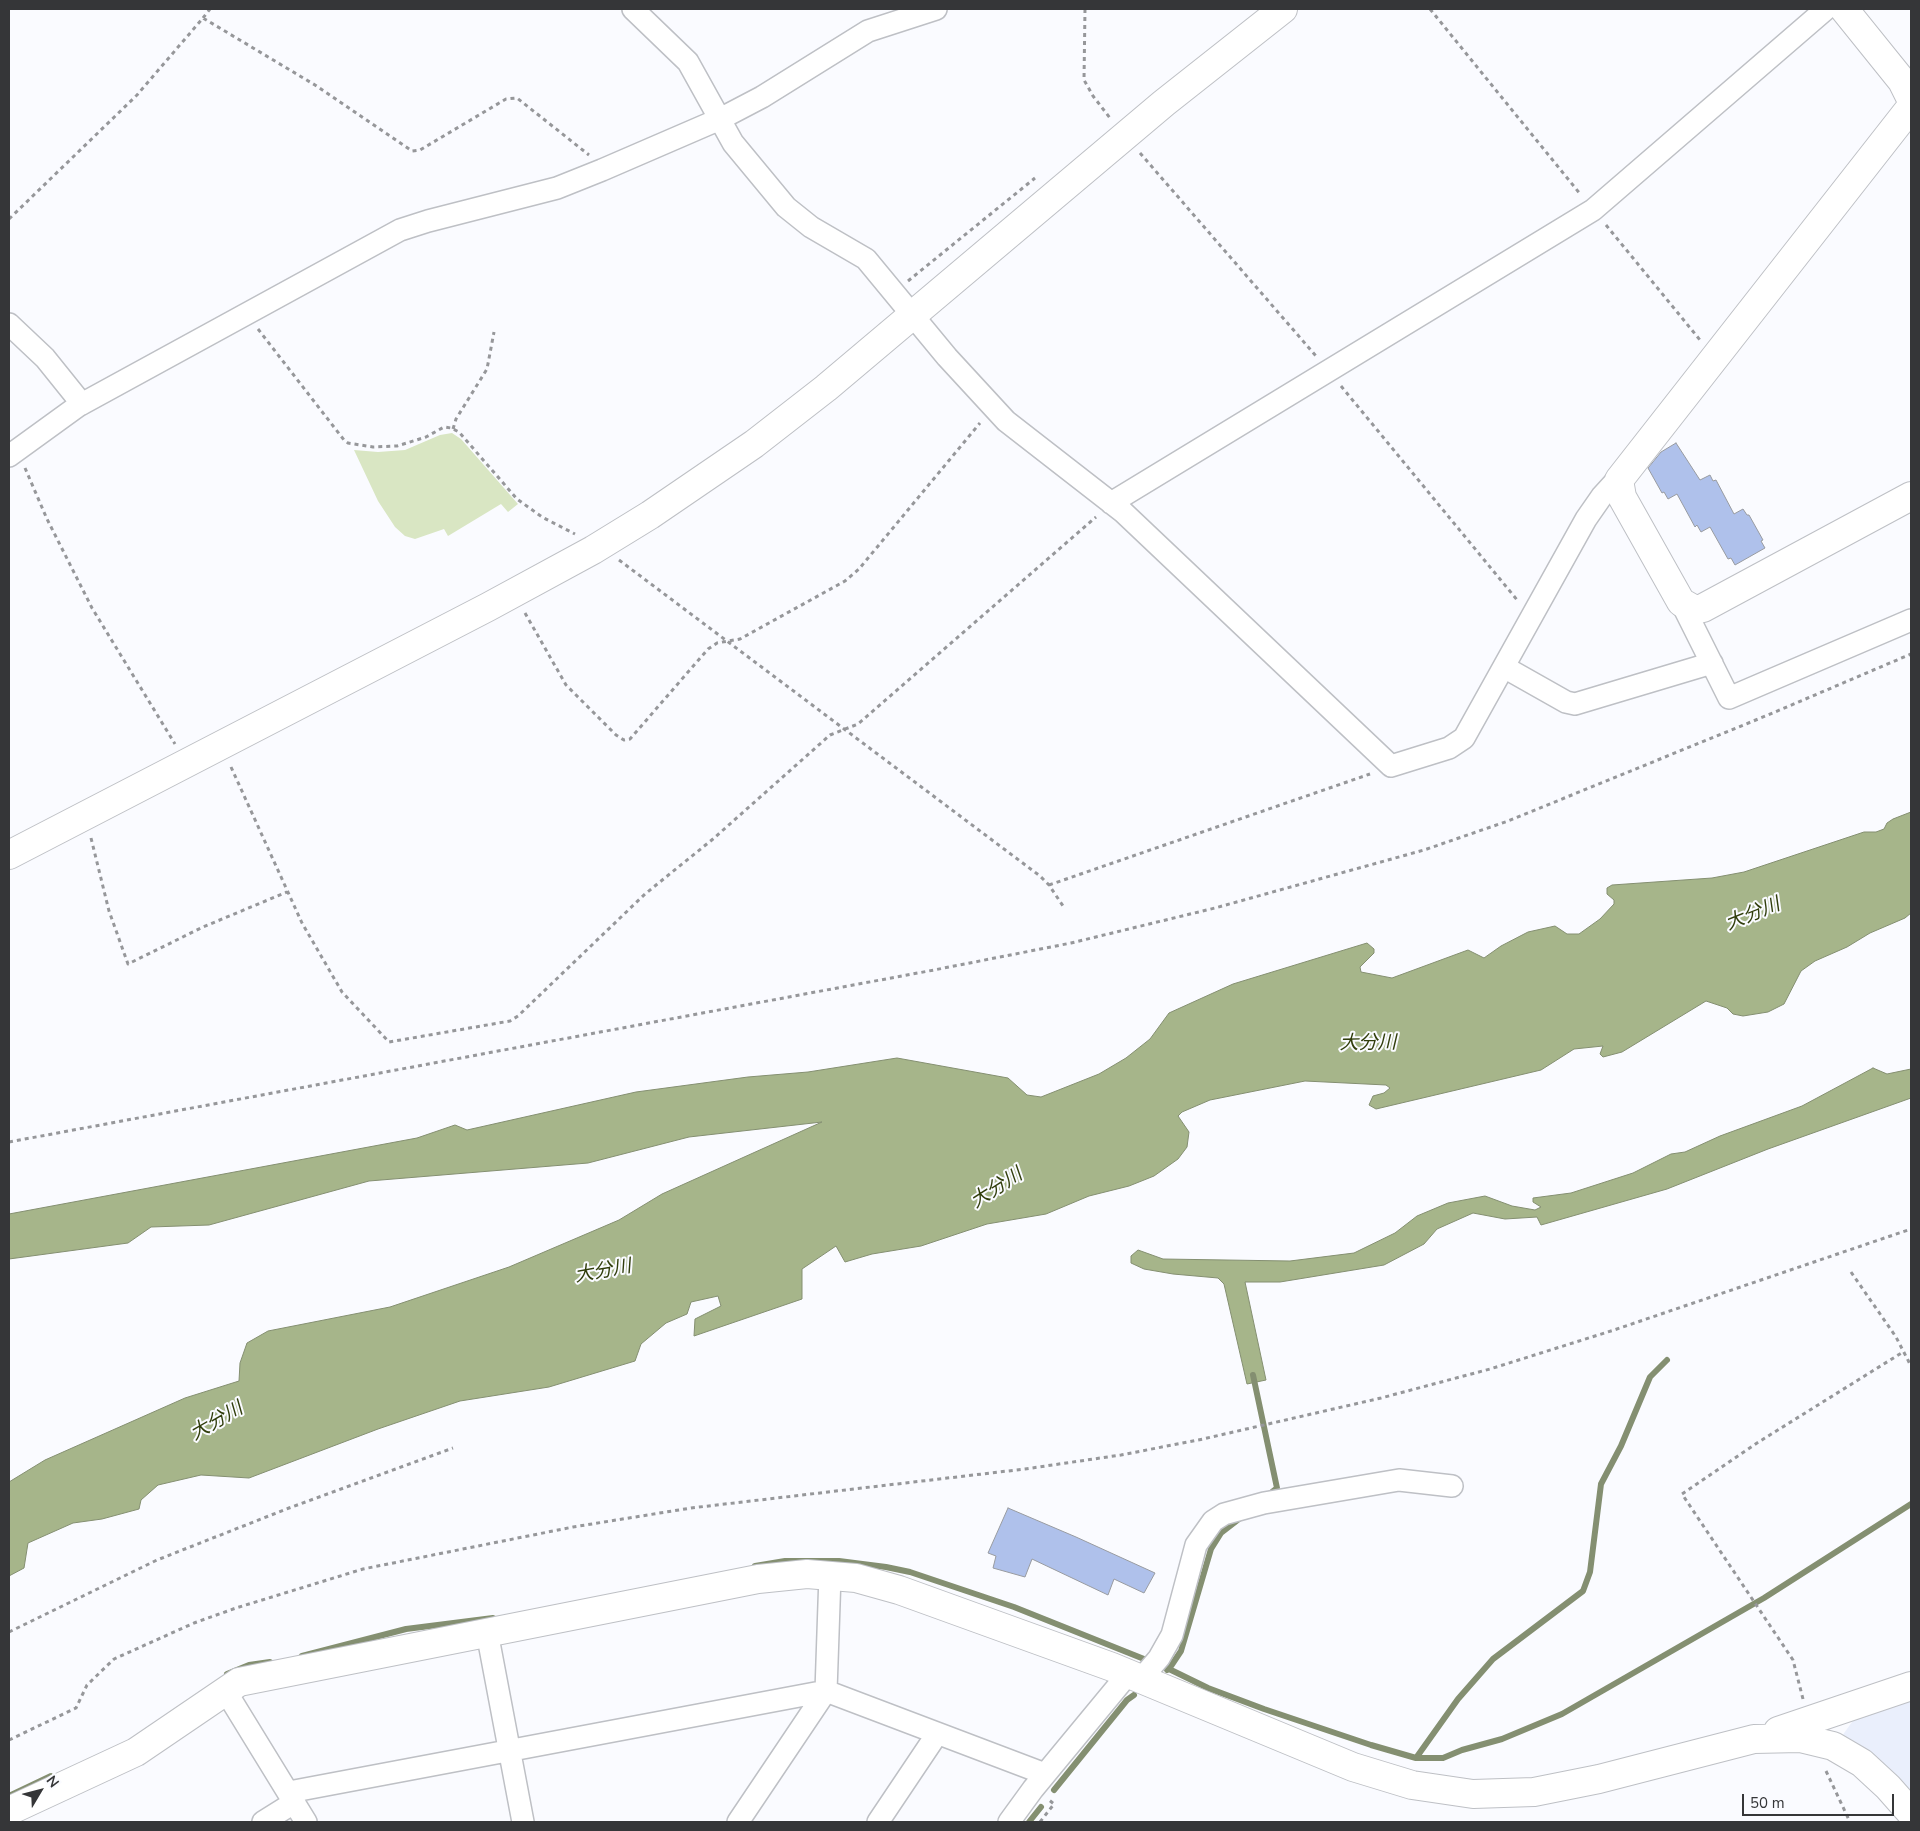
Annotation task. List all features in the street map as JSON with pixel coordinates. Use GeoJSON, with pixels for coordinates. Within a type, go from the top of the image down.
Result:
{"type":"FeatureCollection","features":[{"type":"Feature","properties":{"kind":"street"},"geometry":{"type":"LineString","coordinates":[[633,9],[688,62],[742,156],[786,207],[811,227],[866,258],[911,315],[1006,421],[1112,503],[1174,559],[1391,766],[1460,743],[1469,731],[1586,519],[1602,496],[1623,473],[1911,108]]}},
{"type":"Feature","properties":{"kind":"street"},"geometry":{"type":"LineString","coordinates":[[13,453],[82,404],[400,230],[428,220],[556,188],[602,170],[720,119],[782,86],[859,36],[936,9]]}},
{"type":"Feature","properties":{"kind":"street"},"geometry":{"type":"LineString","coordinates":[[9,855],[480,611],[599,546],[650,515],[754,444],[826,388],[1126,136],[1283,9]]}},
{"type":"Feature","properties":{"kind":"street"},"geometry":{"type":"LineString","coordinates":[[1112,503],[1593,210],[1826,9]]}},
{"type":"Feature","properties":{"kind":"street"},"geometry":{"type":"LineString","coordinates":[[1844,9],[1902,81],[1911,99]]}},
{"type":"Feature","properties":{"kind":"street"},"geometry":{"type":"LineString","coordinates":[[9,324],[49,362],[82,404]]}},
{"type":"Feature","properties":{"kind":"street"},"geometry":{"type":"LineString","coordinates":[[1623,473],[1619,480],[1622,497],[1681,602],[1729,698],[1911,620]]}},
{"type":"Feature","properties":{"kind":"street"},"geometry":{"type":"LineString","coordinates":[[1681,602],[1695,610],[1703,608],[1911,496]]}},
{"type":"Feature","properties":{"kind":"street"},"geometry":{"type":"LineString","coordinates":[[1504,667],[1566,702],[1575,704],[1712,663]]}},
{"type":"Feature","properties":{"kind":"street"},"geometry":{"type":"LineString","coordinates":[[1009,1822],[1044,1774],[1134,1677],[1159,1658],[1172,1635],[1196,1545],[1213,1521],[1224,1514],[1264,1502],[1399,1480],[1452,1486]]}},
{"type":"Feature","properties":{"kind":"street"},"geometry":{"type":"LineString","coordinates":[[9,1812],[136,1752],[239,1682],[768,1577],[793,1574],[856,1578],[884,1585],[1134,1677],[1374,1774],[1421,1787],[1473,1794],[1513,1794],[1564,1787],[1754,1739],[1911,1686]]}},
{"type":"Feature","properties":{"kind":"street"},"geometry":{"type":"LineString","coordinates":[[738,1822],[826,1691],[830,1575]]}},
{"type":"Feature","properties":{"kind":"street"},"geometry":{"type":"LineString","coordinates":[[487,1632],[523,1822]]}},
{"type":"Feature","properties":{"kind":"street"},"geometry":{"type":"LineString","coordinates":[[225,1690],[306,1822]]}},
{"type":"Feature","properties":{"kind":"street"},"geometry":{"type":"LineString","coordinates":[[263,1822],[292,1797],[509,1750],[826,1691],[1044,1774]]}},
{"type":"Feature","properties":{"kind":"street"},"geometry":{"type":"LineString","coordinates":[[878,1822],[937,1734]]}},
{"type":"Feature","properties":{"kind":"street"},"geometry":{"type":"LineString","coordinates":[[1754,1739],[1800,1738],[1833,1746],[1875,1774],[1911,1813]]}},
{"type":"Feature","properties":{"kind":"path"},"geometry":{"type":"LineString","coordinates":[[9,219],[137,95],[210,9]]}},
{"type":"Feature","properties":{"kind":"path"},"geometry":{"type":"LineString","coordinates":[[1085,9],[1084,80],[1093,96],[1328,370],[1532,618]]}},
{"type":"Feature","properties":{"kind":"path"},"geometry":{"type":"LineString","coordinates":[[1430,9],[1714,357]]}},
{"type":"Feature","properties":{"kind":"path"},"geometry":{"type":"LineString","coordinates":[[203,18],[315,85],[412,151],[420,150],[506,99],[517,98],[584,150],[602,170]]}},
{"type":"Feature","properties":{"kind":"path"},"geometry":{"type":"LineString","coordinates":[[246,314],[340,436],[348,443],[373,448],[397,446],[426,437],[444,427],[459,432],[518,499],[542,517],[599,546],[1049,885],[1063,906]]}},
{"type":"Feature","properties":{"kind":"path"},"geometry":{"type":"LineString","coordinates":[[453,429],[456,419],[487,369],[494,332]]}},
{"type":"Feature","properties":{"kind":"path"},"geometry":{"type":"LineString","coordinates":[[524,610],[566,685],[624,740],[630,739],[708,648],[726,641],[740,639],[845,581],[860,569],[994,408]]}},
{"type":"Feature","properties":{"kind":"path"},"geometry":{"type":"LineString","coordinates":[[13,453],[92,608],[148,703],[187,763]]}},
{"type":"Feature","properties":{"kind":"path"},"geometry":{"type":"LineString","coordinates":[[221,746],[302,923],[342,992],[389,1042],[510,1021],[518,1016],[645,894],[714,838],[830,735],[858,724],[1112,503]]}},
{"type":"Feature","properties":{"kind":"path"},"geometry":{"type":"LineString","coordinates":[[9,1142],[925,971],[1071,942],[1214,908],[1424,850],[1508,821],[1742,726],[1911,654]]}},
{"type":"Feature","properties":{"kind":"path"},"geometry":{"type":"LineString","coordinates":[[1049,885],[1391,766]]}},
{"type":"Feature","properties":{"kind":"path"},"geometry":{"type":"LineString","coordinates":[[88,814],[95,862],[106,903],[128,964],[203,927],[287,892]]}},
{"type":"Feature","properties":{"kind":"path"},"geometry":{"type":"LineString","coordinates":[[9,1740],[76,1708],[87,1685],[114,1659],[194,1623],[236,1608],[363,1569],[572,1527],[691,1508],[1025,1469],[1121,1455],[1204,1439],[1381,1398],[1490,1369],[1623,1327],[1911,1228]]}},
{"type":"Feature","properties":{"kind":"path"},"geometry":{"type":"LineString","coordinates":[[1851,1272],[1896,1337],[1911,1366]]}},
{"type":"Feature","properties":{"kind":"path"},"geometry":{"type":"LineString","coordinates":[[1810,1721],[1804,1708],[1800,1683],[1793,1660],[1682,1494],[1765,1438],[1903,1352]]}},
{"type":"Feature","properties":{"kind":"path"},"geometry":{"type":"LineString","coordinates":[[9,1632],[157,1560],[289,1508],[454,1448]]}},
{"type":"Feature","properties":{"kind":"path"},"geometry":{"type":"LineString","coordinates":[[1825,1768],[1850,1822]]}},
{"type":"Feature","properties":{"kind":"path"},"geometry":{"type":"LineString","coordinates":[[1040,1822],[1054,1804]]}},
{"type":"Feature","properties":{"kind":"shaded area"},"geometry":{"type":"Polygon","coordinates":[[[452,433],[461,439],[518,504],[508,512],[501,504],[448,536],[444,529],[415,539],[405,536],[395,527],[378,501],[354,450],[378,452],[405,450],[440,435],[452,433]]]}},
{"type":"Feature","properties":{"kind":"shaded area"},"geometry":{"type":"Polygon","coordinates":[[[1911,1687],[1911,1804],[1842,1736],[1862,1708],[1911,1687]]]}},
{"type":"Feature","properties":{"kind":"water","name":"大分川"},"geometry":{"type":"Polygon","coordinates":[[[1911,812],[1911,913],[1905,918],[1870,933],[1847,947],[1815,961],[1801,971],[1784,1004],[1768,1012],[1743,1016],[1733,1014],[1727,1008],[1706,1001],[1622,1052],[1603,1057],[1600,1054],[1603,1046],[1574,1049],[1541,1070],[1376,1109],[1369,1105],[1373,1096],[1384,1093],[1390,1088],[1386,1085],[1305,1081],[1210,1100],[1182,1112],[1178,1116],[1189,1132],[1187,1147],[1178,1159],[1154,1176],[1129,1186],[1089,1196],[1046,1214],[987,1224],[921,1246],[872,1254],[845,1262],[836,1246],[802,1269],[802,1299],[694,1336],[695,1319],[721,1306],[718,1296],[691,1302],[687,1314],[666,1323],[641,1344],[635,1361],[549,1387],[460,1401],[378,1429],[249,1478],[201,1475],[158,1485],[141,1500],[139,1509],[102,1519],[73,1523],[28,1543],[24,1568],[9,1576],[9,1482],[45,1460],[185,1398],[239,1381],[240,1363],[247,1343],[268,1331],[390,1307],[509,1267],[619,1220],[662,1194],[822,1122],[689,1137],[588,1163],[369,1181],[209,1225],[151,1227],[128,1243],[9,1259],[9,1214],[417,1138],[455,1125],[467,1130],[636,1092],[748,1077],[808,1072],[897,1058],[1008,1078],[1027,1095],[1041,1097],[1099,1074],[1126,1058],[1150,1039],[1169,1013],[1233,984],[1367,943],[1374,949],[1374,953],[1360,967],[1361,972],[1392,978],[1468,950],[1484,958],[1501,946],[1528,932],[1555,926],[1567,934],[1579,934],[1600,919],[1614,904],[1614,900],[1607,894],[1607,888],[1612,885],[1712,878],[1744,872],[1864,832],[1876,832],[1884,829],[1887,823],[1893,819],[1911,812]]]}},
{"type":"Feature","properties":{"kind":"water"},"geometry":{"type":"Polygon","coordinates":[[[1873,1068],[1887,1074],[1911,1069],[1911,1098],[1768,1149],[1667,1189],[1541,1225],[1537,1217],[1505,1219],[1473,1213],[1437,1229],[1424,1244],[1384,1265],[1280,1282],[1245,1282],[1266,1380],[1247,1384],[1224,1284],[1218,1278],[1144,1269],[1131,1263],[1131,1256],[1138,1250],[1163,1259],[1290,1261],[1354,1253],[1395,1233],[1417,1216],[1448,1203],[1485,1196],[1512,1206],[1535,1210],[1541,1207],[1533,1202],[1533,1198],[1571,1193],[1633,1173],[1671,1154],[1685,1152],[1720,1136],[1802,1106],[1873,1068]]]}},
{"type":"Feature","properties":{"kind":"building"},"geometry":{"type":"Polygon","coordinates":[[[1676,443],[1700,480],[1710,475],[1713,481],[1716,480],[1734,514],[1743,509],[1749,515],[1763,540],[1761,541],[1765,548],[1735,565],[1731,558],[1728,559],[1710,527],[1701,532],[1697,525],[1695,527],[1677,494],[1668,499],[1664,492],[1662,493],[1648,468],[1661,452],[1676,443]]]}},
{"type":"Feature","properties":{"kind":"building"},"geometry":{"type":"Polygon","coordinates":[[[1008,1508],[1155,1573],[1144,1593],[1114,1579],[1108,1595],[1032,1559],[1025,1577],[993,1568],[996,1556],[988,1553],[1008,1508]]]}},
{"type":"Feature","properties":{"kind":"waterway"},"geometry":{"type":"LineString","coordinates":[[1167,1670],[1169,1669],[1208,1688],[1264,1709],[1416,1758],[1458,1699],[1493,1659],[1583,1591],[1590,1572],[1601,1484],[1621,1446],[1650,1377],[1667,1360]]}},
{"type":"Feature","properties":{"kind":"waterway"},"geometry":{"type":"LineString","coordinates":[[1253,1375],[1277,1488],[1268,1495]]}},
{"type":"Feature","properties":{"kind":"waterway"},"geometry":{"type":"LineString","coordinates":[[1416,1758],[1443,1758],[1462,1750],[1502,1739],[1562,1714],[1764,1598],[1911,1504]]}},
{"type":"Feature","properties":{"kind":"waterway"},"geometry":{"type":"LineString","coordinates":[[755,1566],[785,1561],[839,1561],[910,1572],[1014,1607],[1169,1669],[1181,1651],[1211,1549],[1221,1533],[1243,1516]]}},
{"type":"Feature","properties":{"kind":"waterway"},"geometry":{"type":"LineString","coordinates":[[302,1656],[406,1629],[493,1618]]}},
{"type":"Feature","properties":{"kind":"waterway"},"geometry":{"type":"LineString","coordinates":[[227,1674],[249,1665],[270,1662]]}},
{"type":"Feature","properties":{"kind":"waterway"},"geometry":{"type":"LineString","coordinates":[[1054,1790],[1127,1700],[1134,1695]]}},
{"type":"Feature","properties":{"kind":"waterway"},"geometry":{"type":"LineString","coordinates":[[9,1796],[51,1776]]}},
{"type":"Feature","properties":{"kind":"waterway"},"geometry":{"type":"LineString","coordinates":[[1029,1822],[1041,1807]]}}]}
